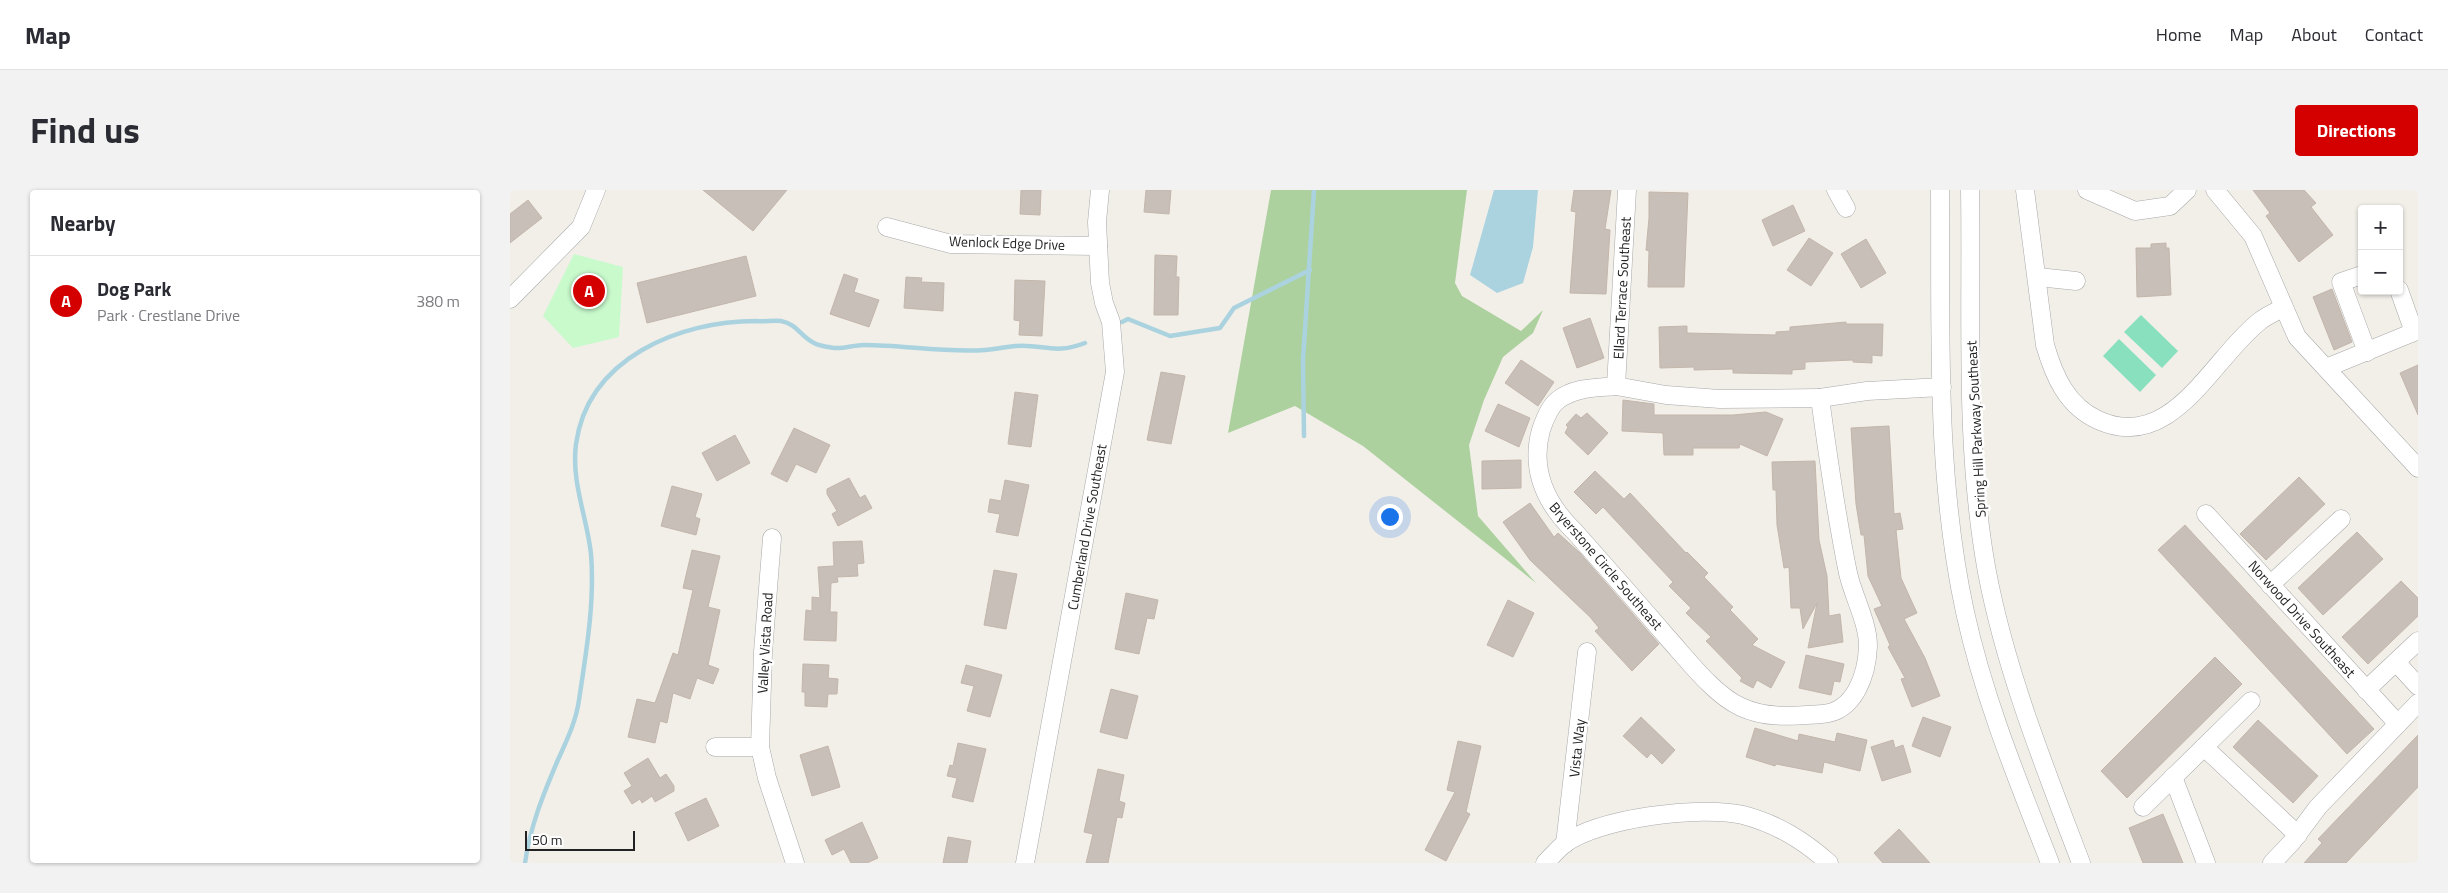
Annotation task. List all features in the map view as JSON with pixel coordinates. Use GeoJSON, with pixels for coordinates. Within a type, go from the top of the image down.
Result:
{"type":"FeatureCollection","features":[{"type":"Feature","properties":{"kind":"street"},"geometry":{"type":"LineString","coordinates":[[510,299],[582,228],[596,190]]}},
{"type":"Feature","properties":{"kind":"street","name":"Cumberland Drive Southeast"},"geometry":{"type":"LineString","coordinates":[[1025,863],[1115,372],[1110,322],[1100,283],[1097,222],[1100,190]]}},
{"type":"Feature","properties":{"kind":"street","name":"Ellard Terrace Southeast"},"geometry":{"type":"LineString","coordinates":[[1616,386],[1627,190]]}},
{"type":"Feature","properties":{"kind":"street"},"geometry":{"type":"LineString","coordinates":[[1836,190],[1846,208]]}},
{"type":"Feature","properties":{"kind":"street"},"geometry":{"type":"LineString","coordinates":[[1940,190],[1942,387],[1946,484],[1965,612],[1978,664],[1996,721],[2050,863]]}},
{"type":"Feature","properties":{"kind":"street","name":"Spring Hill Parkway Southeast"},"geometry":{"type":"LineString","coordinates":[[1970,190],[1973,410],[1977,492],[1987,571],[2006,652],[2019,694],[2082,863]]}},
{"type":"Feature","properties":{"kind":"street"},"geometry":{"type":"LineString","coordinates":[[2025,190],[2041,300],[2052,310],[2057,344],[2051,366]]}},
{"type":"Feature","properties":{"kind":"street"},"geometry":{"type":"LineString","coordinates":[[2086,190],[2134,211],[2170,206],[2187,190]]}},
{"type":"Feature","properties":{"kind":"street"},"geometry":{"type":"LineString","coordinates":[[2215,190],[2253,236],[2283,308],[2297,336],[2418,468]]}},
{"type":"Feature","properties":{"kind":"street","name":"Wenlock Edge Drive"},"geometry":{"type":"LineString","coordinates":[[887,227],[951,244],[1098,246]]}},
{"type":"Feature","properties":{"kind":"street"},"geometry":{"type":"LineString","coordinates":[[2038,276],[2076,281]]}},
{"type":"Feature","properties":{"kind":"street"},"geometry":{"type":"LineString","coordinates":[[2358,276],[2341,282],[2366,352]]}},
{"type":"Feature","properties":{"kind":"street"},"geometry":{"type":"LineString","coordinates":[[2326,368],[2414,332],[2401,295]]}},
{"type":"Feature","properties":{"kind":"street"},"geometry":{"type":"LineString","coordinates":[[2041,300],[2030,315],[2034,352],[2051,366],[2066,393],[2091,417],[2109,425],[2146,426],[2174,410],[2260,321],[2283,308]]}},
{"type":"Feature","properties":{"kind":"street","name":"Bryerstone Circle Southeast"},"geometry":{"type":"LineString","coordinates":[[1616,386],[1666,394],[1720,399],[1820,398],[1834,508],[1852,591],[1862,617],[1868,644],[1866,670],[1858,688],[1846,704],[1831,713],[1768,717],[1739,707],[1706,681],[1575,532],[1560,518],[1540,483],[1538,443],[1544,421],[1556,401],[1579,390],[1616,386]]}},
{"type":"Feature","properties":{"kind":"street"},"geometry":{"type":"LineString","coordinates":[[1820,398],[1867,391],[1942,387]]}},
{"type":"Feature","properties":{"kind":"street","name":"Norwood Drive Southeast"},"geometry":{"type":"LineString","coordinates":[[2206,514],[2398,724]]}},
{"type":"Feature","properties":{"kind":"street"},"geometry":{"type":"LineString","coordinates":[[2270,584],[2341,518]]}},
{"type":"Feature","properties":{"kind":"street","name":"Valley Vista Road"},"geometry":{"type":"LineString","coordinates":[[772,538],[763,652],[760,747],[769,786],[795,863]]}},
{"type":"Feature","properties":{"kind":"street"},"geometry":{"type":"LineString","coordinates":[[2366,690],[2418,641]]}},
{"type":"Feature","properties":{"kind":"street","name":"Vista Way"},"geometry":{"type":"LineString","coordinates":[[1565,844],[1587,652]]}},
{"type":"Feature","properties":{"kind":"street"},"geometry":{"type":"LineString","coordinates":[[2396,662],[2418,686]]}},
{"type":"Feature","properties":{"kind":"street"},"geometry":{"type":"LineString","coordinates":[[2143,807],[2250,701]]}},
{"type":"Feature","properties":{"kind":"street"},"geometry":{"type":"LineString","coordinates":[[2272,863],[2298,835],[2318,807],[2418,703]]}},
{"type":"Feature","properties":{"kind":"street"},"geometry":{"type":"LineString","coordinates":[[2204,746],[2298,835]]}},
{"type":"Feature","properties":{"kind":"street"},"geometry":{"type":"LineString","coordinates":[[715,747],[760,747]]}},
{"type":"Feature","properties":{"kind":"street"},"geometry":{"type":"LineString","coordinates":[[2173,777],[2206,863]]}},
{"type":"Feature","properties":{"kind":"street"},"geometry":{"type":"LineString","coordinates":[[1545,863],[1565,844],[1587,832],[1649,817],[1715,812],[1741,815],[1768,823],[1805,841],[1829,863]]}},
{"type":"Feature","properties":{"kind":"green space"},"geometry":{"type":"Polygon","coordinates":[[[1271,190],[1467,190],[1455,283],[1462,296],[1521,331],[1543,310],[1533,333],[1503,357],[1484,400],[1469,445],[1478,516],[1536,583],[1363,446],[1295,406],[1228,433],[1271,190]]]}},
{"type":"Feature","properties":{"kind":"green space"},"geometry":{"type":"Polygon","coordinates":[[[574,254],[623,267],[619,337],[573,348],[543,316],[574,254]]]}},
{"type":"Feature","properties":{"kind":"green space"},"geometry":{"type":"Polygon","coordinates":[[[2141,315],[2178,351],[2162,368],[2124,332],[2141,315]]]}},
{"type":"Feature","properties":{"kind":"green space"},"geometry":{"type":"Polygon","coordinates":[[[2119,339],[2156,375],[2140,392],[2103,356],[2119,339]]]}},
{"type":"Feature","properties":{"kind":"water"},"geometry":{"type":"Polygon","coordinates":[[[1494,190],[1538,190],[1533,247],[1523,283],[1497,293],[1470,275],[1494,190]]]}},
{"type":"Feature","properties":{"kind":"building"},"geometry":{"type":"Polygon","coordinates":[[[703,190],[787,190],[753,231],[703,190]]]}},
{"type":"Feature","properties":{"kind":"building"},"geometry":{"type":"Polygon","coordinates":[[[1021,190],[1041,190],[1040,215],[1020,214],[1021,190]]]}},
{"type":"Feature","properties":{"kind":"building"},"geometry":{"type":"Polygon","coordinates":[[[1146,190],[1171,190],[1169,214],[1144,212],[1146,190]]]}},
{"type":"Feature","properties":{"kind":"building"},"geometry":{"type":"Polygon","coordinates":[[[1574,190],[1611,190],[1605,229],[1610,230],[1606,294],[1570,293],[1576,212],[1571,211],[1574,190]]]}},
{"type":"Feature","properties":{"kind":"building"},"geometry":{"type":"Polygon","coordinates":[[[2253,190],[2304,190],[2316,203],[2311,207],[2333,235],[2299,262],[2266,216],[2270,213],[2253,190]]]}},
{"type":"Feature","properties":{"kind":"building"},"geometry":{"type":"Polygon","coordinates":[[[1649,192],[1688,193],[1684,287],[1648,287],[1649,251],[1646,250],[1649,192]]]}},
{"type":"Feature","properties":{"kind":"building"},"geometry":{"type":"Polygon","coordinates":[[[528,200],[542,218],[510,243],[510,214],[528,200]]]}},
{"type":"Feature","properties":{"kind":"building"},"geometry":{"type":"Polygon","coordinates":[[[1793,205],[1805,231],[1773,246],[1762,220],[1793,205]]]}},
{"type":"Feature","properties":{"kind":"building"},"geometry":{"type":"Polygon","coordinates":[[[1809,238],[1833,253],[1811,286],[1787,270],[1809,238]]]}},
{"type":"Feature","properties":{"kind":"building"},"geometry":{"type":"Polygon","coordinates":[[[1866,239],[1886,273],[1861,288],[1841,254],[1866,239]]]}},
{"type":"Feature","properties":{"kind":"building"},"geometry":{"type":"Polygon","coordinates":[[[2166,243],[2166,248],[2169,248],[2171,295],[2137,297],[2136,248],[2151,248],[2151,244],[2166,243]]]}},
{"type":"Feature","properties":{"kind":"building"},"geometry":{"type":"Polygon","coordinates":[[[1155,255],[1177,256],[1176,277],[1179,277],[1178,315],[1154,315],[1155,255]]]}},
{"type":"Feature","properties":{"kind":"building"},"geometry":{"type":"Polygon","coordinates":[[[746,256],[756,296],[647,323],[637,283],[746,256]]]}},
{"type":"Feature","properties":{"kind":"building"},"geometry":{"type":"Polygon","coordinates":[[[844,274],[858,279],[854,292],[879,300],[869,327],[830,314],[844,274]]]}},
{"type":"Feature","properties":{"kind":"building"},"geometry":{"type":"Polygon","coordinates":[[[906,277],[922,278],[921,282],[944,283],[943,311],[904,308],[906,277]]]}},
{"type":"Feature","properties":{"kind":"building"},"geometry":{"type":"Polygon","coordinates":[[[1015,280],[1045,281],[1042,336],[1019,335],[1020,321],[1014,320],[1015,280]]]}},
{"type":"Feature","properties":{"kind":"building"},"geometry":{"type":"Polygon","coordinates":[[[2332,289],[2352,342],[2334,350],[2313,297],[2332,289]]]}},
{"type":"Feature","properties":{"kind":"building"},"geometry":{"type":"Polygon","coordinates":[[[1590,318],[1604,358],[1577,368],[1563,328],[1590,318]]]}},
{"type":"Feature","properties":{"kind":"building"},"geometry":{"type":"Polygon","coordinates":[[[1846,322],[1846,324],[1883,324],[1882,356],[1872,355],[1872,363],[1853,362],[1853,360],[1805,362],[1805,369],[1792,370],[1792,374],[1733,373],[1733,369],[1694,370],[1694,367],[1660,368],[1659,327],[1687,326],[1687,333],[1776,335],[1776,332],[1790,331],[1790,327],[1846,322]]]}},
{"type":"Feature","properties":{"kind":"building"},"geometry":{"type":"Polygon","coordinates":[[[1521,360],[1554,382],[1538,406],[1505,383],[1521,360]]]}},
{"type":"Feature","properties":{"kind":"building"},"geometry":{"type":"Polygon","coordinates":[[[2418,365],[2418,415],[2400,373],[2418,365]]]}},
{"type":"Feature","properties":{"kind":"building"},"geometry":{"type":"Polygon","coordinates":[[[1161,372],[1185,376],[1171,444],[1147,440],[1161,372]]]}},
{"type":"Feature","properties":{"kind":"building"},"geometry":{"type":"Polygon","coordinates":[[[1015,392],[1038,395],[1031,447],[1008,444],[1015,392]]]}},
{"type":"Feature","properties":{"kind":"building"},"geometry":{"type":"Polygon","coordinates":[[[1623,400],[1654,404],[1654,415],[1733,415],[1766,412],[1783,419],[1767,456],[1740,444],[1739,448],[1693,448],[1693,455],[1664,455],[1663,433],[1622,431],[1623,400]]]}},
{"type":"Feature","properties":{"kind":"building"},"geometry":{"type":"Polygon","coordinates":[[[1498,404],[1530,418],[1519,447],[1485,431],[1498,404]]]}},
{"type":"Feature","properties":{"kind":"building"},"geometry":{"type":"Polygon","coordinates":[[[1587,413],[1608,433],[1588,455],[1565,433],[1568,427],[1566,425],[1576,414],[1581,418],[1587,413]]]}},
{"type":"Feature","properties":{"kind":"building"},"geometry":{"type":"Polygon","coordinates":[[[1889,426],[1894,514],[1900,513],[1903,529],[1896,530],[1901,578],[1917,613],[1904,619],[1925,658],[1940,696],[1912,707],[1901,679],[1905,678],[1888,647],[1890,645],[1874,609],[1882,606],[1868,576],[1864,535],[1861,535],[1856,504],[1851,428],[1889,426]]]}},
{"type":"Feature","properties":{"kind":"building"},"geometry":{"type":"Polygon","coordinates":[[[794,428],[830,445],[816,473],[796,464],[787,482],[771,474],[794,428]]]}},
{"type":"Feature","properties":{"kind":"building"},"geometry":{"type":"Polygon","coordinates":[[[735,435],[750,463],[717,481],[702,453],[735,435]]]}},
{"type":"Feature","properties":{"kind":"building"},"geometry":{"type":"Polygon","coordinates":[[[1521,460],[1521,488],[1482,489],[1482,461],[1521,460]]]}},
{"type":"Feature","properties":{"kind":"building"},"geometry":{"type":"Polygon","coordinates":[[[1815,461],[1819,540],[1827,576],[1829,616],[1840,614],[1843,642],[1808,648],[1817,603],[1803,629],[1800,608],[1791,608],[1789,567],[1784,568],[1777,525],[1776,490],[1773,490],[1772,462],[1815,461]]]}},
{"type":"Feature","properties":{"kind":"building"},"geometry":{"type":"Polygon","coordinates":[[[1595,471],[1624,499],[1630,493],[1686,553],[1708,573],[1704,577],[1733,607],[1730,610],[1758,639],[1752,645],[1785,662],[1771,688],[1757,680],[1753,688],[1740,681],[1742,678],[1706,641],[1711,637],[1686,613],[1691,608],[1669,586],[1673,582],[1603,507],[1596,514],[1574,492],[1595,471]]]}},
{"type":"Feature","properties":{"kind":"building"},"geometry":{"type":"Polygon","coordinates":[[[2299,477],[2325,504],[2266,560],[2240,534],[2299,477]]]}},
{"type":"Feature","properties":{"kind":"building"},"geometry":{"type":"Polygon","coordinates":[[[849,478],[860,498],[865,495],[872,508],[838,526],[832,514],[837,511],[827,494],[827,489],[849,478]]]}},
{"type":"Feature","properties":{"kind":"building"},"geometry":{"type":"Polygon","coordinates":[[[1005,480],[1029,485],[1018,536],[996,532],[1000,514],[988,512],[990,499],[1001,501],[1005,480]]]}},
{"type":"Feature","properties":{"kind":"building"},"geometry":{"type":"Polygon","coordinates":[[[672,486],[702,494],[695,517],[700,519],[696,535],[661,526],[672,486]]]}},
{"type":"Feature","properties":{"kind":"building"},"geometry":{"type":"Polygon","coordinates":[[[1530,503],[1554,537],[1558,533],[1579,552],[1659,644],[1632,671],[1595,631],[1599,628],[1590,617],[1530,560],[1503,522],[1530,503]]]}},
{"type":"Feature","properties":{"kind":"building"},"geometry":{"type":"Polygon","coordinates":[[[2185,525],[2374,729],[2347,754],[2158,550],[2185,525]]]}},
{"type":"Feature","properties":{"kind":"building"},"geometry":{"type":"Polygon","coordinates":[[[2357,532],[2383,559],[2323,615],[2298,588],[2357,532]]]}},
{"type":"Feature","properties":{"kind":"building"},"geometry":{"type":"Polygon","coordinates":[[[862,541],[864,563],[857,564],[858,576],[837,577],[838,582],[831,583],[830,612],[837,612],[836,641],[804,640],[806,610],[812,611],[812,597],[820,598],[818,567],[834,566],[833,542],[862,541]]]}},
{"type":"Feature","properties":{"kind":"building"},"geometry":{"type":"Polygon","coordinates":[[[692,550],[720,556],[708,607],[720,610],[708,665],[719,669],[713,684],[697,678],[690,699],[673,693],[667,723],[660,721],[655,743],[628,737],[637,699],[655,703],[673,653],[678,655],[693,590],[683,588],[692,550]]]}},
{"type":"Feature","properties":{"kind":"building"},"geometry":{"type":"Polygon","coordinates":[[[994,570],[1017,574],[1006,629],[984,625],[994,570]]]}},
{"type":"Feature","properties":{"kind":"building"},"geometry":{"type":"Polygon","coordinates":[[[2401,581],[2418,598],[2418,616],[2368,664],[2342,637],[2401,581]]]}},
{"type":"Feature","properties":{"kind":"building"},"geometry":{"type":"Polygon","coordinates":[[[1126,593],[1158,600],[1154,619],[1147,618],[1139,654],[1115,649],[1126,593]]]}},
{"type":"Feature","properties":{"kind":"building"},"geometry":{"type":"Polygon","coordinates":[[[1508,600],[1534,613],[1513,657],[1487,645],[1508,600]]]}},
{"type":"Feature","properties":{"kind":"building"},"geometry":{"type":"Polygon","coordinates":[[[1806,655],[1844,664],[1840,682],[1834,681],[1831,695],[1799,688],[1806,655]]]}},
{"type":"Feature","properties":{"kind":"building"},"geometry":{"type":"Polygon","coordinates":[[[2215,657],[2242,684],[2127,798],[2101,771],[2215,657]]]}},
{"type":"Feature","properties":{"kind":"building"},"geometry":{"type":"Polygon","coordinates":[[[803,664],[829,665],[828,678],[838,679],[837,694],[828,694],[827,707],[805,706],[805,692],[802,692],[803,664]]]}},
{"type":"Feature","properties":{"kind":"building"},"geometry":{"type":"Polygon","coordinates":[[[966,665],[1002,675],[990,717],[967,711],[974,686],[961,683],[966,665]]]}},
{"type":"Feature","properties":{"kind":"building"},"geometry":{"type":"Polygon","coordinates":[[[1111,689],[1138,696],[1127,739],[1100,732],[1111,689]]]}},
{"type":"Feature","properties":{"kind":"building"},"geometry":{"type":"Polygon","coordinates":[[[1641,717],[1675,750],[1662,764],[1651,753],[1647,758],[1623,736],[1641,717]]]}},
{"type":"Feature","properties":{"kind":"building"},"geometry":{"type":"Polygon","coordinates":[[[1923,717],[1951,727],[1940,757],[1912,746],[1923,717]]]}},
{"type":"Feature","properties":{"kind":"building"},"geometry":{"type":"Polygon","coordinates":[[[2258,720],[2318,776],[2293,803],[2233,747],[2258,720]]]}},
{"type":"Feature","properties":{"kind":"building"},"geometry":{"type":"Polygon","coordinates":[[[1755,728],[1798,741],[1799,734],[1835,742],[1837,733],[1867,740],[1860,771],[1824,762],[1822,773],[1776,764],[1775,766],[1746,757],[1755,728]]]}},
{"type":"Feature","properties":{"kind":"building"},"geometry":{"type":"Polygon","coordinates":[[[2418,735],[2418,787],[2346,863],[2304,863],[2322,843],[2318,839],[2418,735]]]}},
{"type":"Feature","properties":{"kind":"building"},"geometry":{"type":"Polygon","coordinates":[[[1893,740],[1895,748],[1903,745],[1911,772],[1882,781],[1871,747],[1893,740]]]}},
{"type":"Feature","properties":{"kind":"building"},"geometry":{"type":"Polygon","coordinates":[[[1458,741],[1481,746],[1466,812],[1470,814],[1446,861],[1425,850],[1455,792],[1447,790],[1458,741]]]}},
{"type":"Feature","properties":{"kind":"building"},"geometry":{"type":"Polygon","coordinates":[[[958,743],[986,749],[973,802],[952,797],[957,778],[947,776],[950,765],[953,766],[958,743]]]}},
{"type":"Feature","properties":{"kind":"building"},"geometry":{"type":"Polygon","coordinates":[[[828,746],[840,787],[812,796],[800,755],[828,746]]]}},
{"type":"Feature","properties":{"kind":"building"},"geometry":{"type":"Polygon","coordinates":[[[648,758],[660,778],[666,774],[674,786],[674,791],[655,802],[652,796],[642,803],[640,799],[632,804],[624,791],[632,786],[624,773],[648,758]]]}},
{"type":"Feature","properties":{"kind":"building"},"geometry":{"type":"Polygon","coordinates":[[[1098,769],[1124,775],[1119,801],[1125,803],[1122,818],[1117,817],[1108,863],[1086,863],[1093,834],[1084,832],[1098,769]]]}},
{"type":"Feature","properties":{"kind":"building"},"geometry":{"type":"Polygon","coordinates":[[[706,798],[719,826],[688,841],[675,813],[706,798]]]}},
{"type":"Feature","properties":{"kind":"building"},"geometry":{"type":"Polygon","coordinates":[[[2163,814],[2183,863],[2143,863],[2129,828],[2163,814]]]}},
{"type":"Feature","properties":{"kind":"building"},"geometry":{"type":"Polygon","coordinates":[[[862,822],[878,858],[867,863],[851,863],[844,849],[832,855],[825,840],[862,822]]]}},
{"type":"Feature","properties":{"kind":"building"},"geometry":{"type":"Polygon","coordinates":[[[1899,829],[1930,863],[1883,863],[1874,853],[1899,829]]]}},
{"type":"Feature","properties":{"kind":"building"},"geometry":{"type":"Polygon","coordinates":[[[948,837],[971,841],[967,863],[943,863],[948,837]]]}},
{"type":"Feature","properties":{"kind":"waterway"},"geometry":{"type":"LineString","coordinates":[[1304,436],[1303,360],[1314,190]]}},
{"type":"Feature","properties":{"kind":"waterway"},"geometry":{"type":"LineString","coordinates":[[1122,322],[1128,319],[1170,336],[1220,328],[1234,308],[1310,270]]}},
{"type":"Feature","properties":{"kind":"waterway"},"geometry":{"type":"LineString","coordinates":[[525,863],[538,811],[576,716],[587,646],[592,572],[589,540],[577,486],[576,444],[584,414],[598,388],[618,367],[642,350],[668,337],[697,328],[756,321],[781,321],[791,325],[814,343],[834,348],[864,345],[970,351],[1016,346],[1057,349],[1085,343]]}},
{"type":"Feature","properties":{"kind":"place","name":"Dog Park"},"geometry":{"type":"Point","coordinates":[589,291]}}]}
